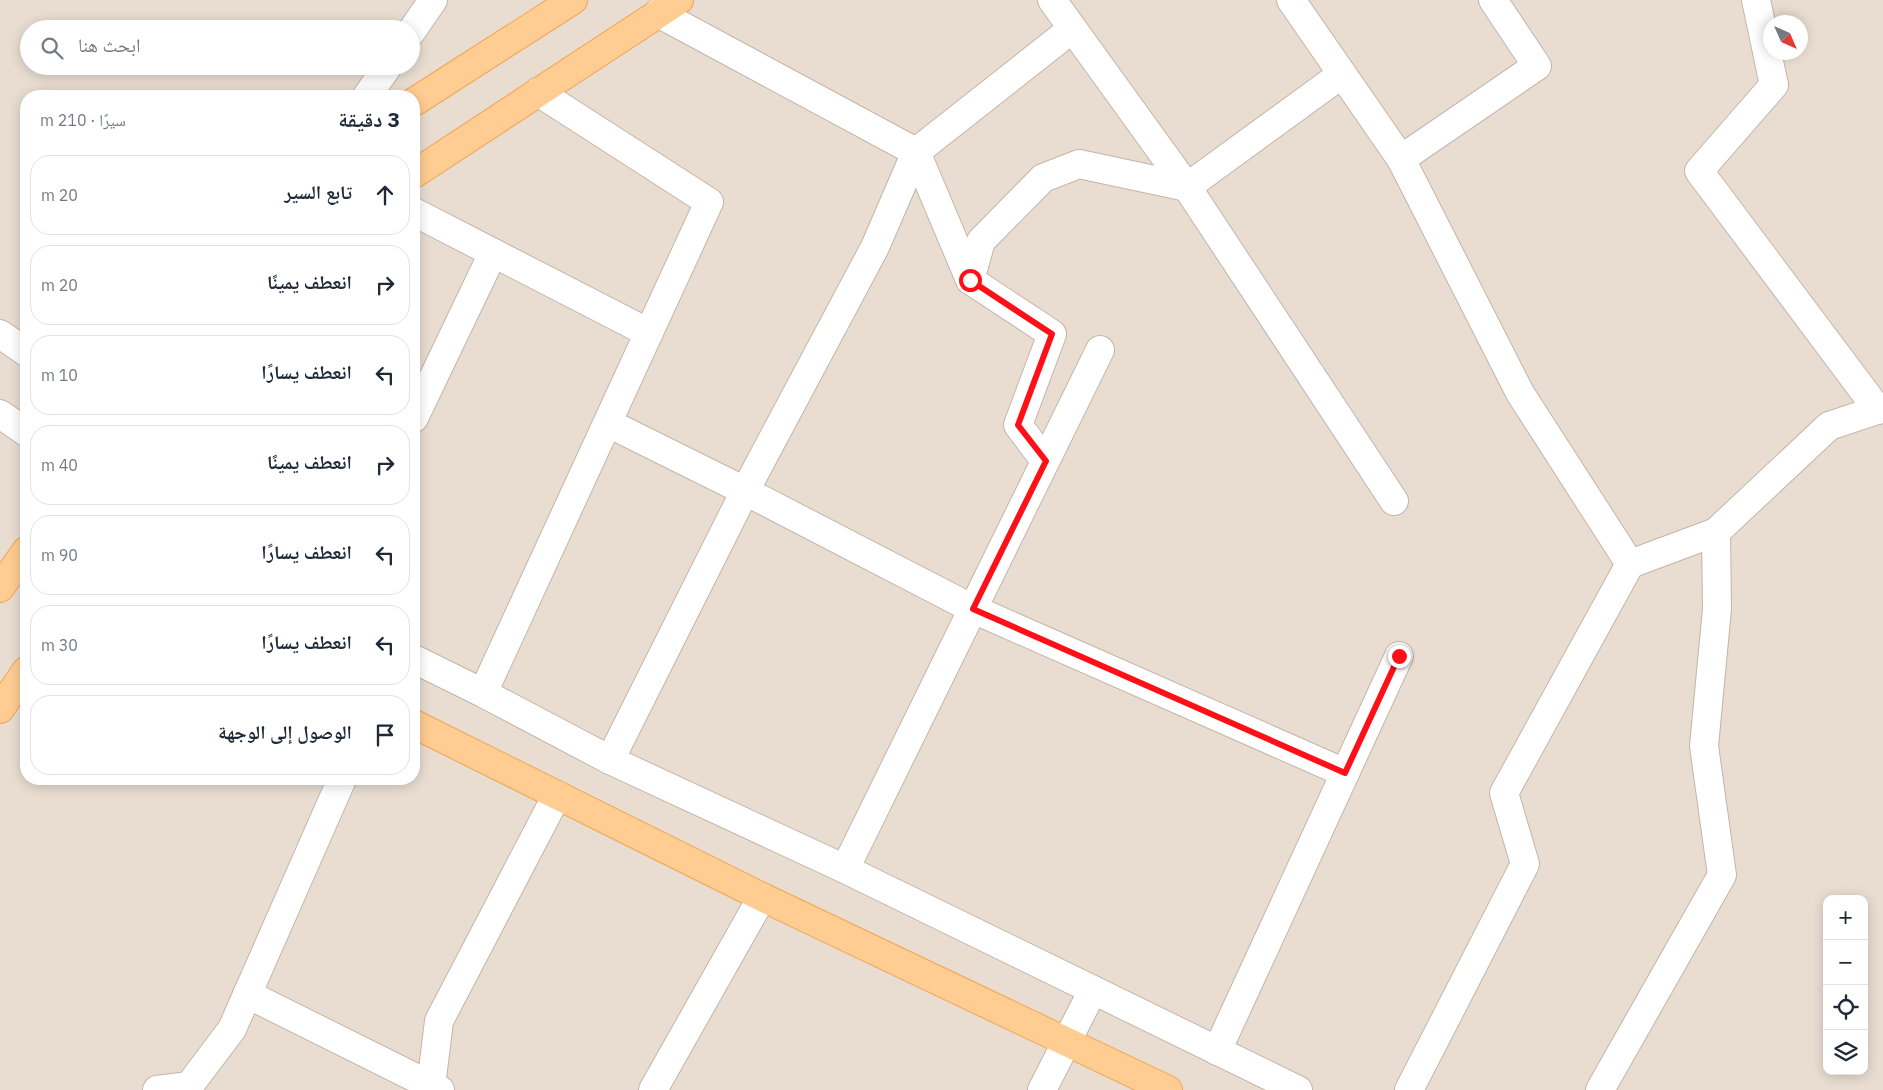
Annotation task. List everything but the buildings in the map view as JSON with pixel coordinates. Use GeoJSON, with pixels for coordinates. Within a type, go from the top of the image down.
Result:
{"type":"FeatureCollection","features":[{"type":"Feature","properties":{"kind":"main road"},"geometry":{"type":"LineString","coordinates":[[420,98],[573,0]]}},
{"type":"Feature","properties":{"kind":"main road"},"geometry":{"type":"LineString","coordinates":[[420,170],[668,7]]}},
{"type":"Feature","properties":{"kind":"main road"},"geometry":{"type":"LineString","coordinates":[[0,588],[20,560]]}},
{"type":"Feature","properties":{"kind":"main road"},"geometry":{"type":"LineString","coordinates":[[0,709],[20,680]]}},
{"type":"Feature","properties":{"kind":"main road"},"geometry":{"type":"LineString","coordinates":[[420,727],[762,897],[1168,1090]]}},
{"type":"Feature","properties":{"kind":"street"},"geometry":{"type":"LineString","coordinates":[[420,20],[434,0]]}},
{"type":"Feature","properties":{"kind":"street"},"geometry":{"type":"LineString","coordinates":[[1052,0],[1187,187],[1394,501]]}},
{"type":"Feature","properties":{"kind":"street"},"geometry":{"type":"LineString","coordinates":[[1291,0],[1401,159],[1520,393],[1630,564]]}},
{"type":"Feature","properties":{"kind":"street"},"geometry":{"type":"LineString","coordinates":[[1401,159],[1537,66],[1493,0]]}},
{"type":"Feature","properties":{"kind":"street"},"geometry":{"type":"LineString","coordinates":[[1409,1090],[1526,864],[1504,793],[1630,564],[1716,532],[1829,426],[1881,409],[1699,171],[1774,85],[1756,0]]}},
{"type":"Feature","properties":{"kind":"street"},"geometry":{"type":"LineString","coordinates":[[668,7],[916,152],[970,280],[1052,334],[1018,425],[1046,461]]}},
{"type":"Feature","properties":{"kind":"street"},"geometry":{"type":"LineString","coordinates":[[610,760],[745,491],[875,247],[916,152],[1072,29]]}},
{"type":"Feature","properties":{"kind":"street"},"geometry":{"type":"LineString","coordinates":[[970,280],[981,241],[1043,178],[1079,164],[1187,187],[1342,74]]}},
{"type":"Feature","properties":{"kind":"street"},"geometry":{"type":"LineString","coordinates":[[372,90],[382,75]]}},
{"type":"Feature","properties":{"kind":"street"},"geometry":{"type":"LineString","coordinates":[[483,693],[709,202],[538,92]]}},
{"type":"Feature","properties":{"kind":"street"},"geometry":{"type":"LineString","coordinates":[[420,215],[649,333]]}},
{"type":"Feature","properties":{"kind":"street"},"geometry":{"type":"LineString","coordinates":[[420,405],[493,253]]}},
{"type":"Feature","properties":{"kind":"street"},"geometry":{"type":"LineString","coordinates":[[0,334],[20,348]]}},
{"type":"Feature","properties":{"kind":"street"},"geometry":{"type":"LineString","coordinates":[[845,870],[1100,350]]}},
{"type":"Feature","properties":{"kind":"street"},"geometry":{"type":"LineString","coordinates":[[0,414],[20,428]]}},
{"type":"Feature","properties":{"kind":"street"},"geometry":{"type":"LineString","coordinates":[[608,423],[745,491],[973,609],[1345,773]]}},
{"type":"Feature","properties":{"kind":"street"},"geometry":{"type":"LineString","coordinates":[[1600,1090],[1722,875],[1704,746],[1717,609],[1716,532]]}},
{"type":"Feature","properties":{"kind":"street"},"geometry":{"type":"LineString","coordinates":[[1218,1051],[1399,656]]}},
{"type":"Feature","properties":{"kind":"street"},"geometry":{"type":"LineString","coordinates":[[420,662],[610,760],[845,870],[1298,1090]]}},
{"type":"Feature","properties":{"kind":"street"},"geometry":{"type":"LineString","coordinates":[[157,1090],[191,1088],[232,1029],[339,785]]}},
{"type":"Feature","properties":{"kind":"street"},"geometry":{"type":"LineString","coordinates":[[247,994],[434,1088],[439,1021],[557,795]]}},
{"type":"Feature","properties":{"kind":"street"},"geometry":{"type":"LineString","coordinates":[[653,1090],[762,897]]}},
{"type":"Feature","properties":{"kind":"street"},"geometry":{"type":"LineString","coordinates":[[1042,1090],[1093,990]]}},
{"type":"Feature","properties":{"kind":"shaded area"},"geometry":{"type":"Polygon","coordinates":[[[0,0],[1883,0],[1883,1090],[0,1090],[0,0]]]}},
{"type":"Feature","properties":{"kind":"route"},"geometry":{"type":"LineString","coordinates":[[970,280],[1052,334],[1018,425],[1046,461],[973,609],[1345,773],[1399,656]]}}]}
